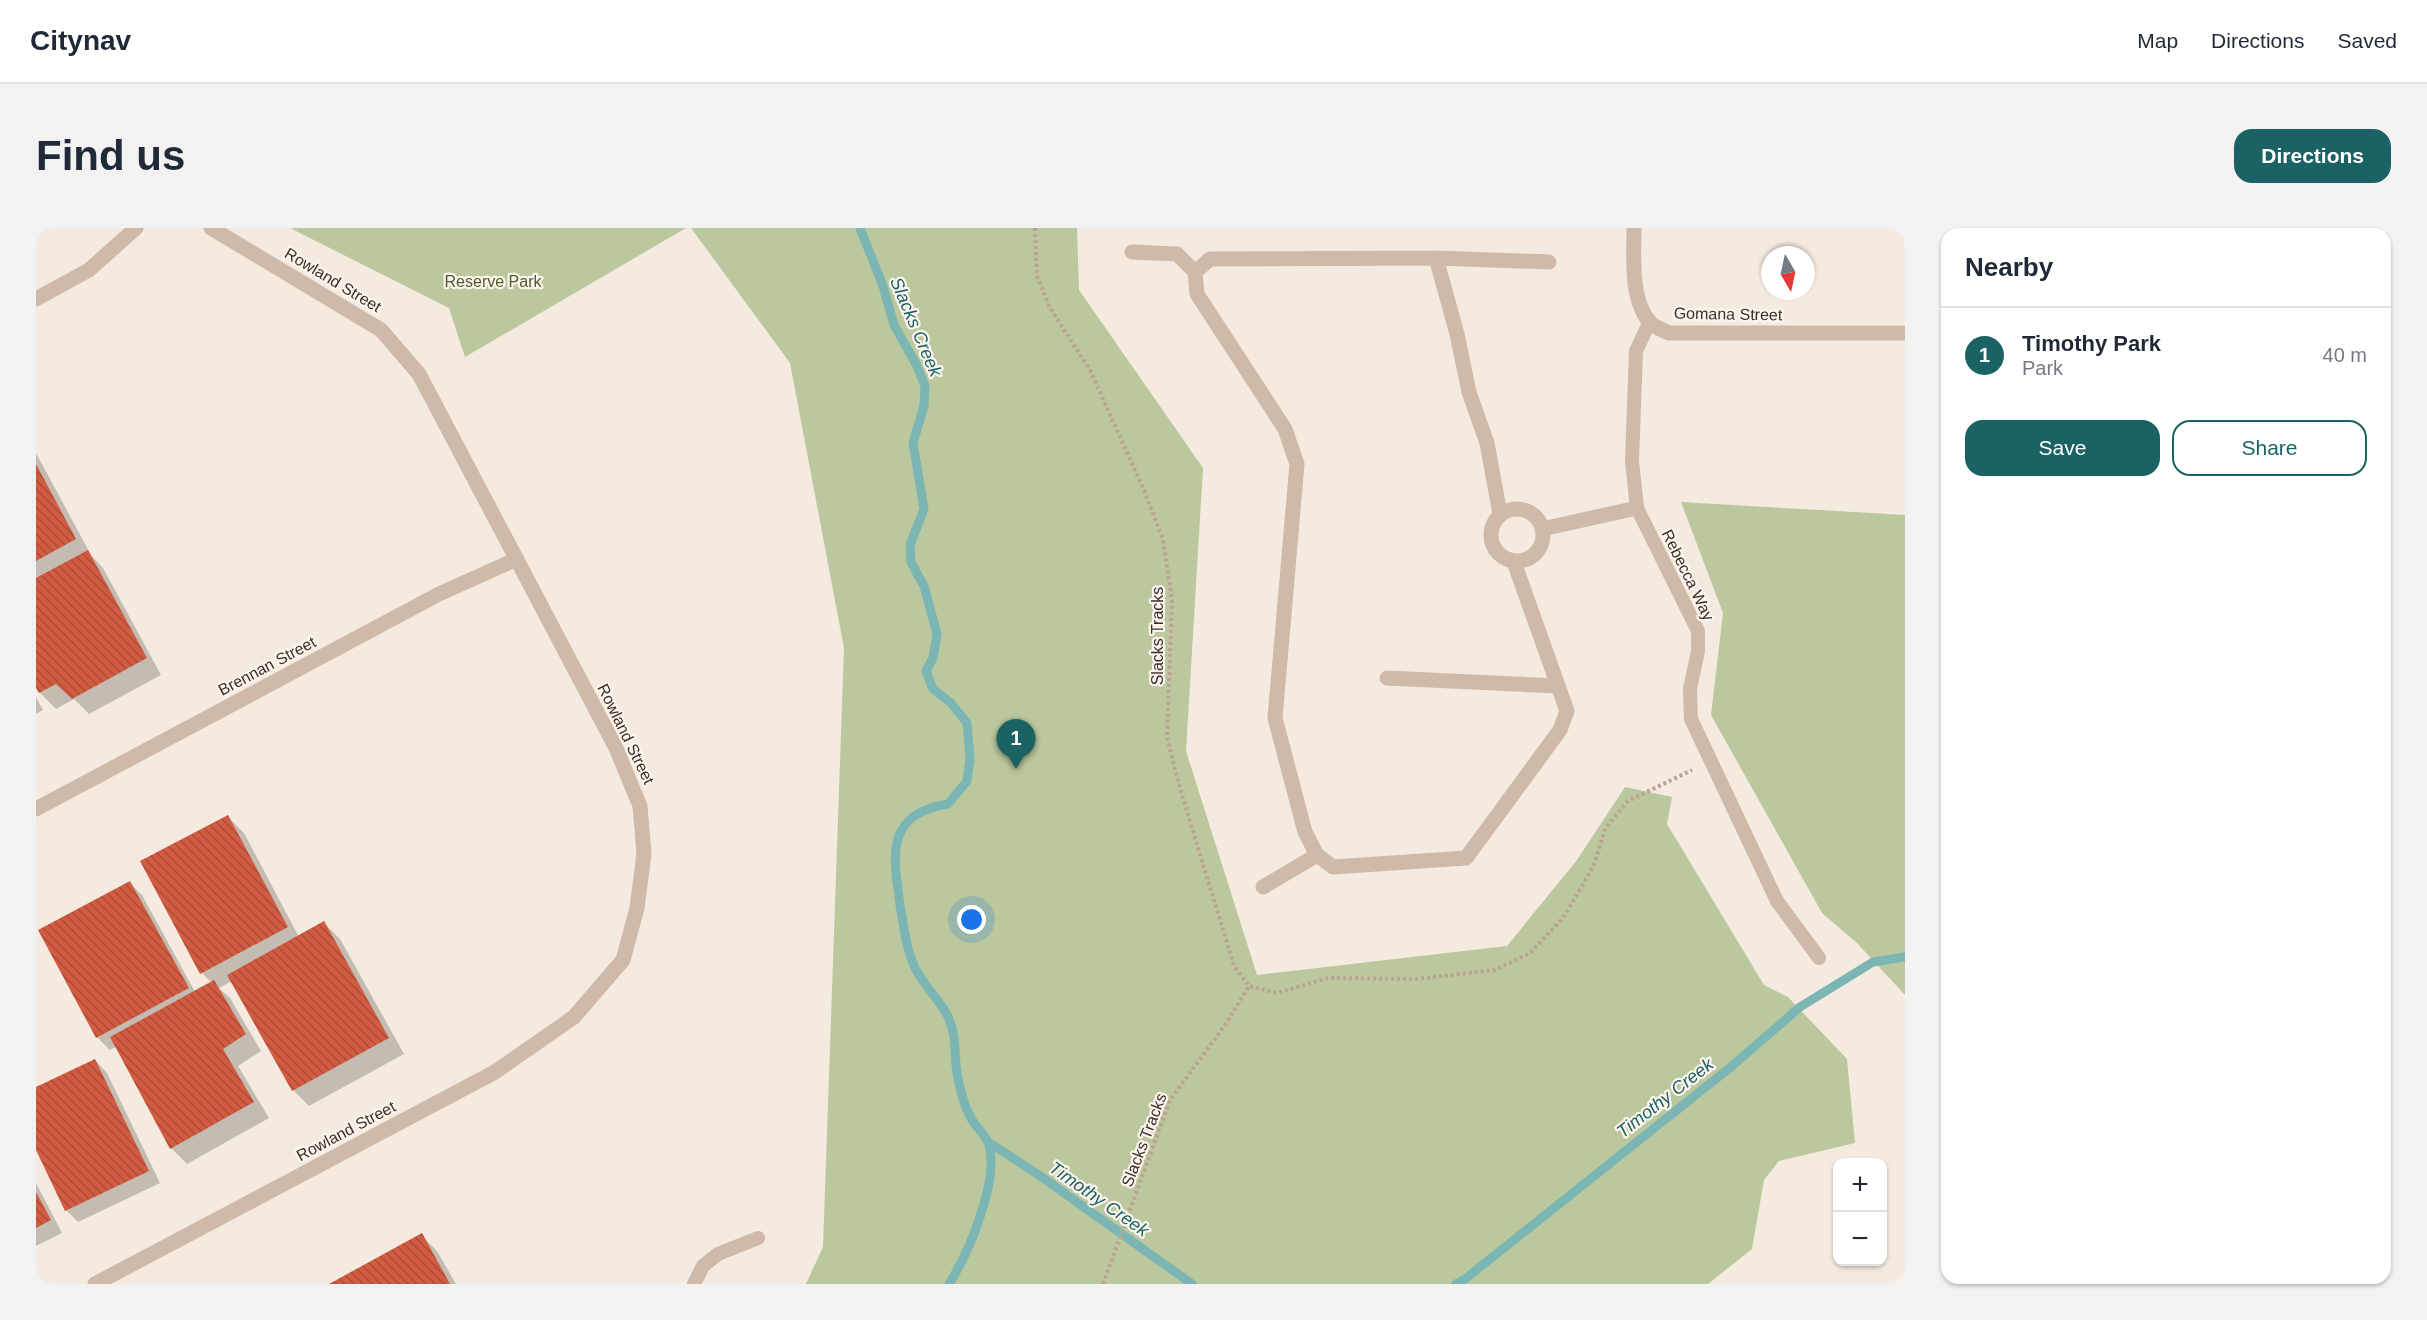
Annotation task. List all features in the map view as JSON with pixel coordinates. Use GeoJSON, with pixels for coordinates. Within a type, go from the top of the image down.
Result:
{"type":"FeatureCollection","features":[{"type":"Feature","properties":{"kind":"street"},"geometry":{"type":"LineString","coordinates":[[36,299],[89,270],[136,228]]}},
{"type":"Feature","properties":{"kind":"street","name":"Rowland Street"},"geometry":{"type":"LineString","coordinates":[[95,1284],[495,1072],[574,1017],[623,960],[637,908],[644,854],[640,806],[616,748],[419,374],[381,330],[211,228]]}},
{"type":"Feature","properties":{"kind":"street","name":"Gomana Street"},"geometry":{"type":"LineString","coordinates":[[1634,228],[1635,283],[1642,310],[1649,322],[1669,333],[1905,333]]}},
{"type":"Feature","properties":{"kind":"street"},"geometry":{"type":"LineString","coordinates":[[1132,252],[1177,254],[1195,272],[1197,294],[1284,429],[1297,464],[1275,718],[1305,832],[1317,855],[1333,867],[1466,858],[1560,730],[1567,711],[1514,562]]}},
{"type":"Feature","properties":{"kind":"street"},"geometry":{"type":"LineString","coordinates":[[1195,272],[1210,259],[1436,258],[1549,262]]}},
{"type":"Feature","properties":{"kind":"street"},"geometry":{"type":"LineString","coordinates":[[1436,258],[1457,334],[1468,392],[1487,443],[1500,514]]}},
{"type":"Feature","properties":{"kind":"street"},"geometry":{"type":"LineString","coordinates":[[1542,529],[1636,508]]}},
{"type":"Feature","properties":{"kind":"street"},"geometry":{"type":"LineString","coordinates":[[1526,510],[1539,521],[1542,529],[1541,545],[1537,553],[1530,558],[1514,562],[1498,554],[1490,538],[1494,521],[1500,514],[1526,510]]}},
{"type":"Feature","properties":{"kind":"street","name":"Brennan Street"},"geometry":{"type":"LineString","coordinates":[[36,809],[439,594],[517,559]]}},
{"type":"Feature","properties":{"kind":"street"},"geometry":{"type":"LineString","coordinates":[[1387,678],[1558,686]]}},
{"type":"Feature","properties":{"kind":"street"},"geometry":{"type":"LineString","coordinates":[[1263,887],[1317,855]]}},
{"type":"Feature","properties":{"kind":"lane","name":"Rebecca Way"},"geometry":{"type":"LineString","coordinates":[[1649,322],[1636,351],[1632,461],[1636,508],[1698,631],[1698,651],[1690,689],[1691,718],[1776,901],[1819,958]]}},
{"type":"Feature","properties":{"kind":"lane"},"geometry":{"type":"LineString","coordinates":[[694,1284],[703,1266],[718,1254],[758,1238]]}},
{"type":"Feature","properties":{"kind":"path","name":"Slacks Tracks"},"geometry":{"type":"LineString","coordinates":[[1035,228],[1037,276],[1050,308],[1090,370],[1144,490],[1163,540],[1172,600],[1167,737],[1179,785],[1234,966],[1249,986],[1225,1025],[1170,1100],[1103,1284]]}},
{"type":"Feature","properties":{"kind":"path"},"geometry":{"type":"LineString","coordinates":[[1249,986],[1277,993],[1328,978],[1416,979],[1495,970],[1530,953],[1563,918],[1593,867],[1606,827],[1628,801],[1710,761]]}},
{"type":"Feature","properties":{"kind":"green space","name":"Reserve Park"},"geometry":{"type":"Polygon","coordinates":[[[290,228],[686,228],[465,357],[449,308],[290,228]]]}},
{"type":"Feature","properties":{"kind":"green space"},"geometry":{"type":"Polygon","coordinates":[[[691,228],[1077,228],[1079,290],[1203,468],[1186,751],[1257,975],[1507,946],[1577,860],[1625,787],[1672,797],[1667,824],[1764,985],[1788,997],[1847,1059],[1855,1143],[1779,1161],[1764,1180],[1752,1249],[1708,1284],[806,1284],[823,1247],[844,648],[790,363],[691,228]]]}},
{"type":"Feature","properties":{"kind":"green space"},"geometry":{"type":"Polygon","coordinates":[[[1681,502],[1905,515],[1905,995],[1857,943],[1822,913],[1711,715],[1723,613],[1681,502]]]}},
{"type":"Feature","properties":{"kind":"building"},"geometry":{"type":"Polygon","coordinates":[[[36,464],[76,539],[36,561],[36,464]]]}},
{"type":"Feature","properties":{"kind":"building"},"geometry":{"type":"Polygon","coordinates":[[[88,550],[147,658],[72,699],[56,684],[39,693],[36,688],[36,578],[88,550]]]}},
{"type":"Feature","properties":{"kind":"building"},"geometry":{"type":"Polygon","coordinates":[[[228,815],[288,927],[200,974],[140,861],[228,815]]]}},
{"type":"Feature","properties":{"kind":"building"},"geometry":{"type":"Polygon","coordinates":[[[130,881],[189,988],[96,1038],[38,930],[130,881]]]}},
{"type":"Feature","properties":{"kind":"building"},"geometry":{"type":"Polygon","coordinates":[[[324,921],[389,1038],[292,1091],[227,975],[324,921]]]}},
{"type":"Feature","properties":{"kind":"building"},"geometry":{"type":"Polygon","coordinates":[[[214,980],[246,1034],[223,1049],[254,1102],[170,1149],[110,1037],[214,980]]]}},
{"type":"Feature","properties":{"kind":"building"},"geometry":{"type":"Polygon","coordinates":[[[95,1059],[149,1171],[65,1211],[36,1150],[36,1087],[95,1059]]]}},
{"type":"Feature","properties":{"kind":"building"},"geometry":{"type":"Polygon","coordinates":[[[36,1192],[51,1220],[36,1228],[36,1192]]]}},
{"type":"Feature","properties":{"kind":"building"},"geometry":{"type":"Polygon","coordinates":[[[422,1233],[450,1284],[329,1284],[422,1233]]]}},
{"type":"Feature","properties":{"kind":"waterway","name":"Slacks Creek"},"geometry":{"type":"LineString","coordinates":[[860,228],[883,286],[894,325],[916,364],[925,386],[924,406],[913,443],[924,509],[910,545],[911,562],[924,586],[937,634],[933,658],[926,671],[933,689],[951,703],[967,723],[970,759],[967,781],[948,804],[928,809],[913,817],[903,827],[896,854],[900,905],[910,954],[916,970],[950,1022],[962,1095],[972,1120],[988,1142],[991,1157],[990,1175],[980,1215],[965,1254],[949,1284]]}},
{"type":"Feature","properties":{"kind":"waterway","name":"Timothy Creek"},"geometry":{"type":"LineString","coordinates":[[1456,1284],[1732,1066],[1800,1007],[1873,962],[1905,957]]}},
{"type":"Feature","properties":{"kind":"waterway","name":"Timothy Creek"},"geometry":{"type":"LineString","coordinates":[[988,1142],[1039,1175],[1192,1284]]}},
{"type":"Feature","properties":{"kind":"place","name":"Timothy Park"},"geometry":{"type":"Point","coordinates":[1016,769]}}]}
